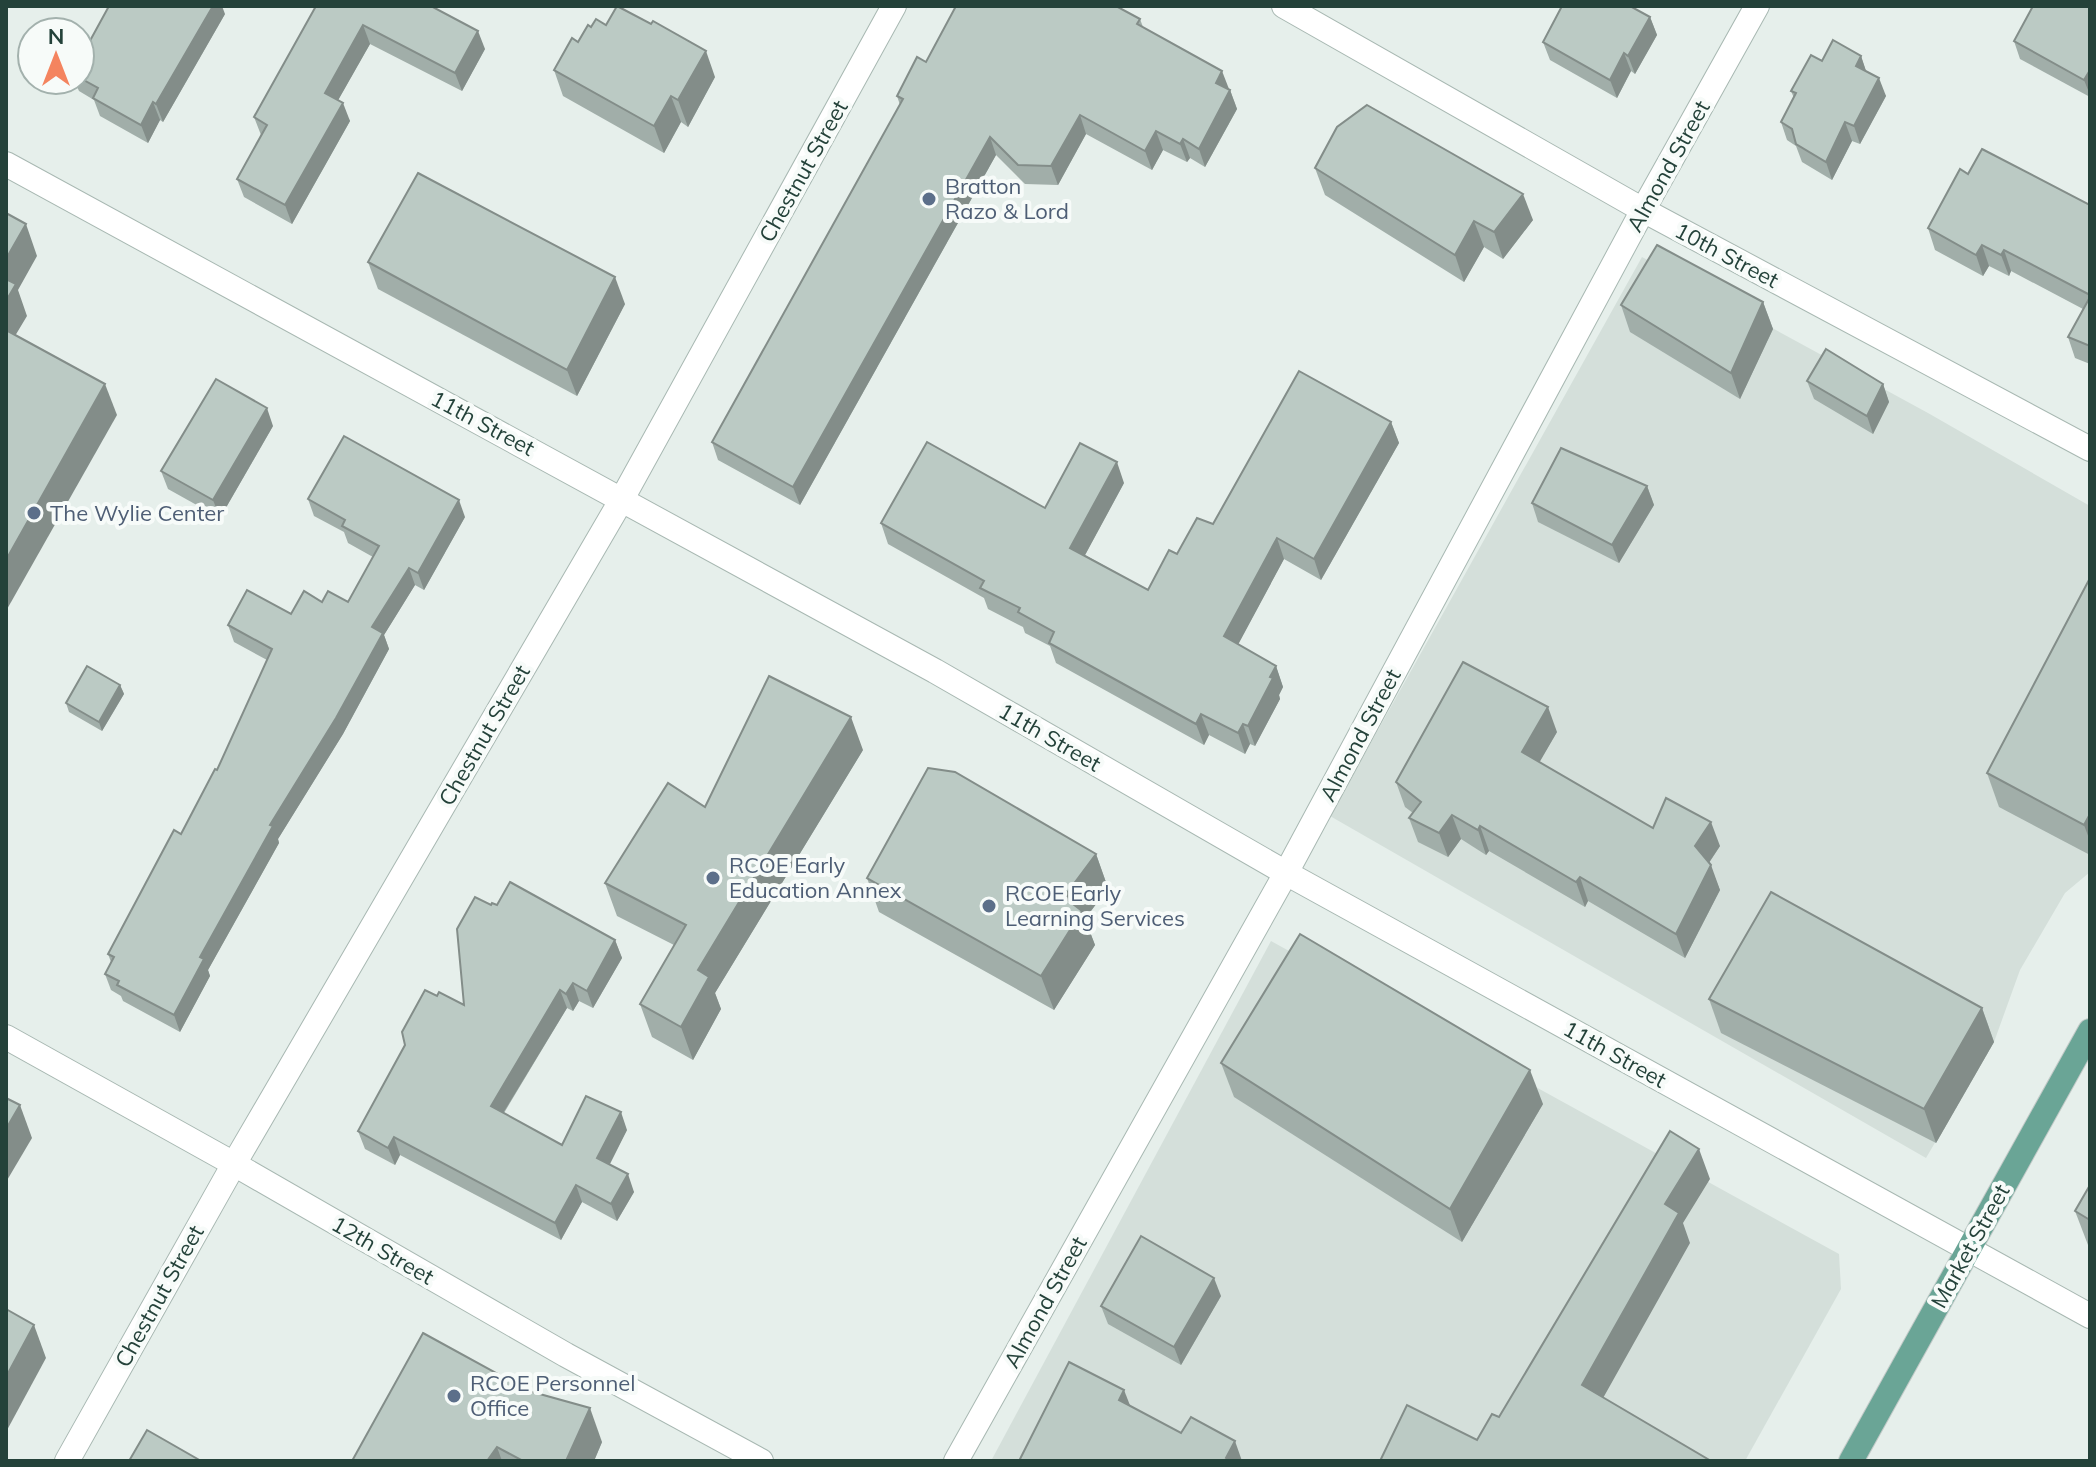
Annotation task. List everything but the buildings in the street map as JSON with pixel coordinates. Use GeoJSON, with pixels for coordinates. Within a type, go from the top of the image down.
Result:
{"type":"FeatureCollection","features":[{"type":"Feature","properties":{"kind":"main road","name":"Market Street"},"geometry":{"type":"LineString","coordinates":[[1851,1461],[2090,1031]]}},
{"type":"Feature","properties":{"kind":"street","name":"Chestnut Street"},"geometry":{"type":"LineString","coordinates":[[67,1461],[234,1164],[622,499],[894,6]]}},
{"type":"Feature","properties":{"kind":"street","name":"10th Street"},"geometry":{"type":"LineString","coordinates":[[1284,6],[1643,210],[2090,449]]}},
{"type":"Feature","properties":{"kind":"street","name":"Almond Street"},"geometry":{"type":"LineString","coordinates":[[956,1461],[1286,873],[1643,210],[1757,6]]}},
{"type":"Feature","properties":{"kind":"street","name":"11th Street"},"geometry":{"type":"LineString","coordinates":[[6,164],[935,671],[1286,873],[2090,1316]]}},
{"type":"Feature","properties":{"kind":"street","name":"12th Street"},"geometry":{"type":"LineString","coordinates":[[6,1037],[552,1347],[761,1461]]}},
{"type":"Feature","properties":{"kind":"shaded area"},"geometry":{"type":"Polygon","coordinates":[[[1642,257],[1928,413],[2090,506],[2090,872],[2065,893],[2020,970],[1994,1042],[1926,1158],[1330,816],[1642,257]]]}},
{"type":"Feature","properties":{"kind":"shaded area"},"geometry":{"type":"Polygon","coordinates":[[[1271,941],[1839,1254],[1841,1289],[1745,1461],[991,1461],[1271,941]]]}},
{"type":"Feature","properties":{"kind":"place","name":"Bratton Razo & Lord"},"geometry":{"type":"Point","coordinates":[929,199]}},
{"type":"Feature","properties":{"kind":"place","name":"The Wylie Center"},"geometry":{"type":"Point","coordinates":[34,513]}},
{"type":"Feature","properties":{"kind":"place","name":"RCOE Early Education Annex"},"geometry":{"type":"Point","coordinates":[713,878]}},
{"type":"Feature","properties":{"kind":"place","name":"RCOE Early Learning Services"},"geometry":{"type":"Point","coordinates":[989,906]}},
{"type":"Feature","properties":{"kind":"place","name":"RCOE Personnel Office"},"geometry":{"type":"Point","coordinates":[454,1396]}}]}
